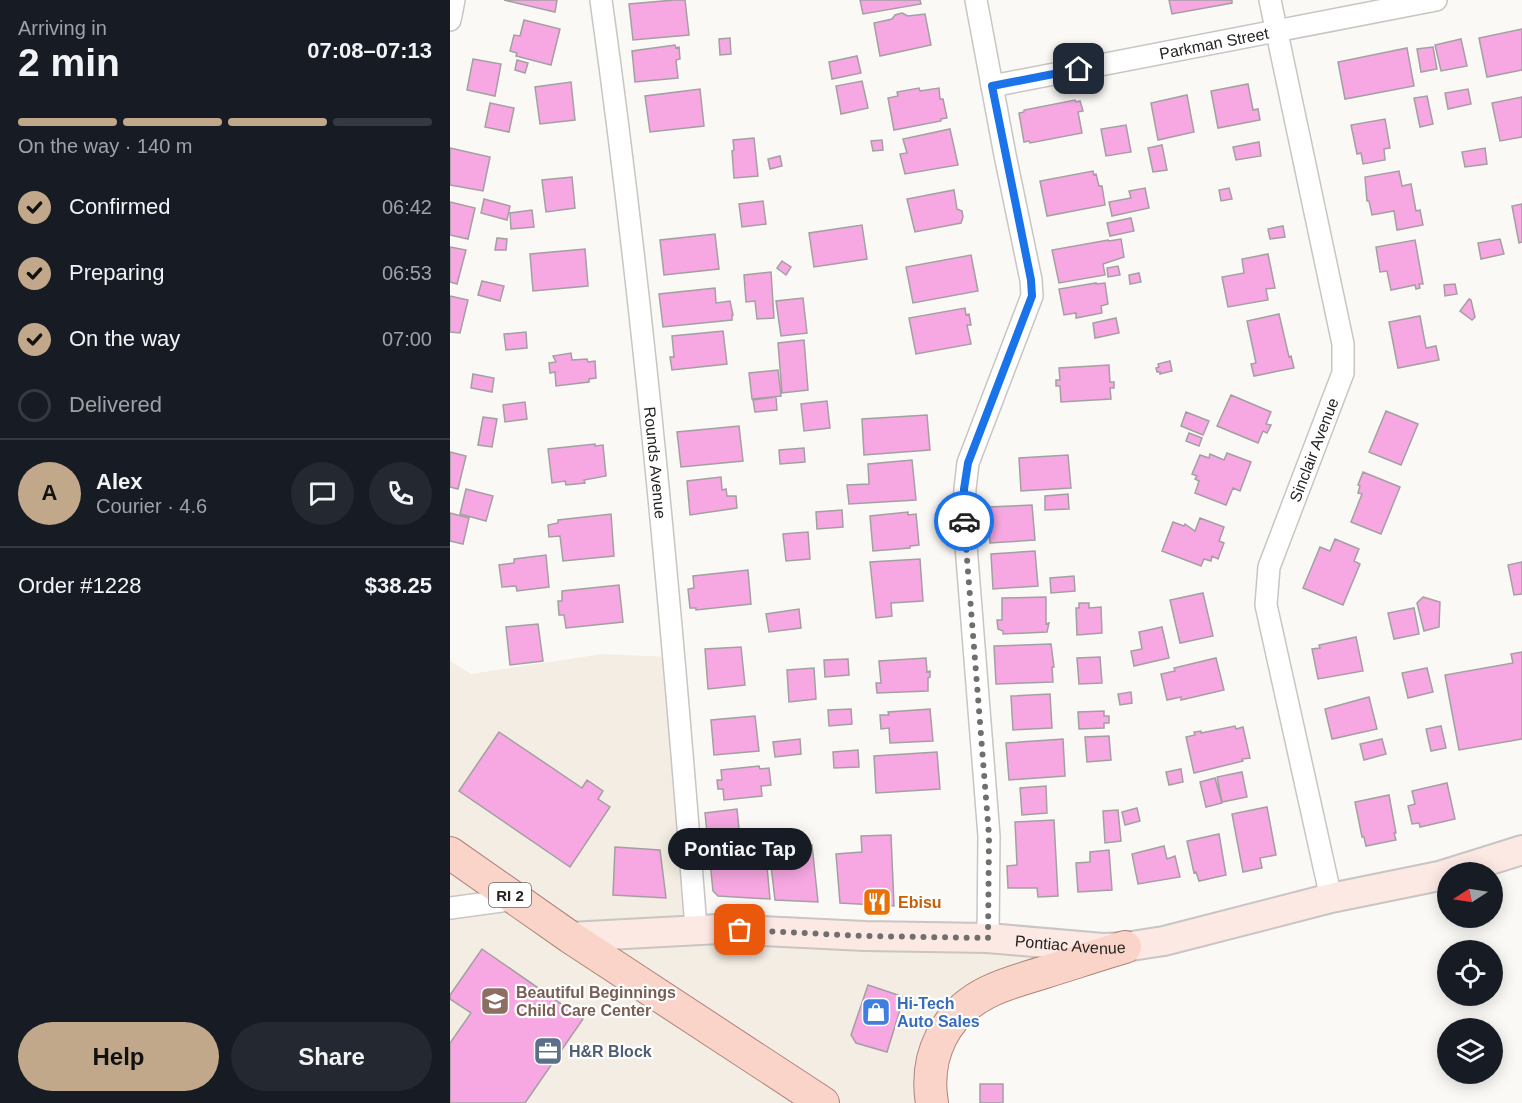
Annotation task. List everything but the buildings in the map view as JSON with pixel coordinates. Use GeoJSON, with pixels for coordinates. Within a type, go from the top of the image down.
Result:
{"type":"FeatureCollection","features":[{"type":"Feature","properties":{"kind":"main road","name":"Pontiac Avenue"},"geometry":{"type":"LineString","coordinates":[[570,937],[696,928],[865,936],[988,938],[1103,948],[1125,947],[1164,941],[1331,898],[1439,876],[1522,850]]}},
{"type":"Feature","properties":{"kind":"main road","name":"RI 2"},"geometry":{"type":"LineString","coordinates":[[450,853],[570,937],[823,1103]]}},
{"type":"Feature","properties":{"kind":"main road"},"geometry":{"type":"LineString","coordinates":[[932,1103],[929,1072],[933,1054],[939,1039],[960,1010],[973,1000],[1002,986],[1125,947]]}},
{"type":"Feature","properties":{"kind":"street"},"geometry":{"type":"LineString","coordinates":[[450,20],[454,0]]}},
{"type":"Feature","properties":{"kind":"street","name":"Rounds Avenue"},"geometry":{"type":"LineString","coordinates":[[601,0],[625,172],[669,598],[696,928]]}},
{"type":"Feature","properties":{"kind":"street"},"geometry":{"type":"LineString","coordinates":[[976,0],[1031,280],[1032,296],[968,463],[964,489],[964,520],[989,836],[988,938]]}},
{"type":"Feature","properties":{"kind":"street","name":"Sinclair Avenue"},"geometry":{"type":"LineString","coordinates":[[1270,0],[1343,344],[1343,373],[1269,567],[1266,605],[1331,898]]}},
{"type":"Feature","properties":{"kind":"street","name":"Parkman Street"},"geometry":{"type":"LineString","coordinates":[[992,86],[1436,0]]}},
{"type":"Feature","properties":{"kind":"street"},"geometry":{"type":"LineString","coordinates":[[450,908],[516,899]]}},
{"type":"Feature","properties":{"kind":"shaded area"},"geometry":{"type":"Polygon","coordinates":[[[602,654],[671,657],[695,926],[860,934],[1118,934],[998,983],[944,1044],[944,1103],[450,1103],[450,661],[471,674],[602,654]]]}},
{"type":"Feature","properties":{"kind":"way so far"},"geometry":{"type":"LineString","coordinates":[[740,930],[865,936],[988,938],[989,836],[964,521]]}},
{"type":"Feature","properties":{"kind":"place","name":"Ebisu"},"geometry":{"type":"Point","coordinates":[877,902]}},
{"type":"Feature","properties":{"kind":"place","name":"Pontiac Tap"},"geometry":{"type":"Point","coordinates":[740,930]}},
{"type":"Feature","properties":{"kind":"place","name":"Beautiful Beginnings Child Care Center"},"geometry":{"type":"Point","coordinates":[495,1001]}},
{"type":"Feature","properties":{"kind":"place","name":"Hi-Tech Auto Sales"},"geometry":{"type":"Point","coordinates":[876,1012]}},
{"type":"Feature","properties":{"kind":"place","name":"H&R Block"},"geometry":{"type":"Point","coordinates":[548,1051]}},
{"type":"Feature","properties":{"kind":"route"},"geometry":{"type":"LineString","coordinates":[[964,521],[964,489],[968,463],[1032,296],[1031,280],[992,86],[1079,69]]}}]}
